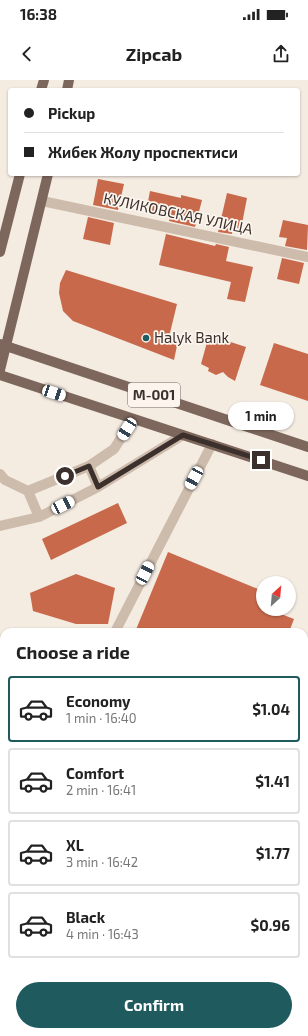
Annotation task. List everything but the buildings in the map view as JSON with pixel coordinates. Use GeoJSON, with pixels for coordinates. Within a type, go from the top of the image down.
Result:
{"type":"FeatureCollection","features":[{"type":"Feature","properties":{"kind":"main road"},"geometry":{"type":"LineString","coordinates":[[0,252],[19,176]]}},
{"type":"Feature","properties":{"kind":"main road"},"geometry":{"type":"LineString","coordinates":[[0,370],[3,345],[48,176]]}},
{"type":"Feature","properties":{"kind":"main road","name":"М-001"},"geometry":{"type":"LineString","coordinates":[[3,345],[308,447]]}},
{"type":"Feature","properties":{"kind":"main road","name":"М-001"},"geometry":{"type":"LineString","coordinates":[[0,375],[308,476]]}},
{"type":"Feature","properties":{"kind":"street","name":"КУЛИКОВСКАЯ УЛИЦА"},"geometry":{"type":"LineString","coordinates":[[42,201],[308,257]]}},
{"type":"Feature","properties":{"kind":"street"},"geometry":{"type":"LineString","coordinates":[[28,491],[89,466],[114,449],[133,419]]}},
{"type":"Feature","properties":{"kind":"street"},"geometry":{"type":"LineString","coordinates":[[0,526],[39,517],[98,487],[183,435]]}},
{"type":"Feature","properties":{"kind":"street"},"geometry":{"type":"LineString","coordinates":[[117,628],[212,444]]}},
{"type":"Feature","properties":{"kind":"street"},"geometry":{"type":"LineString","coordinates":[[89,466],[98,487]]}},
{"type":"Feature","properties":{"kind":"street"},"geometry":{"type":"LineString","coordinates":[[0,474],[5,480],[28,491],[39,517]]}},
{"type":"Feature","properties":{"kind":"place","name":"Halyk Bank"},"geometry":{"type":"Point","coordinates":[146,338]}},
{"type":"Feature","properties":{"kind":"route"},"geometry":{"type":"LineString","coordinates":[[65,476],[89,466],[98,487],[183,435],[261,460]]}}]}
